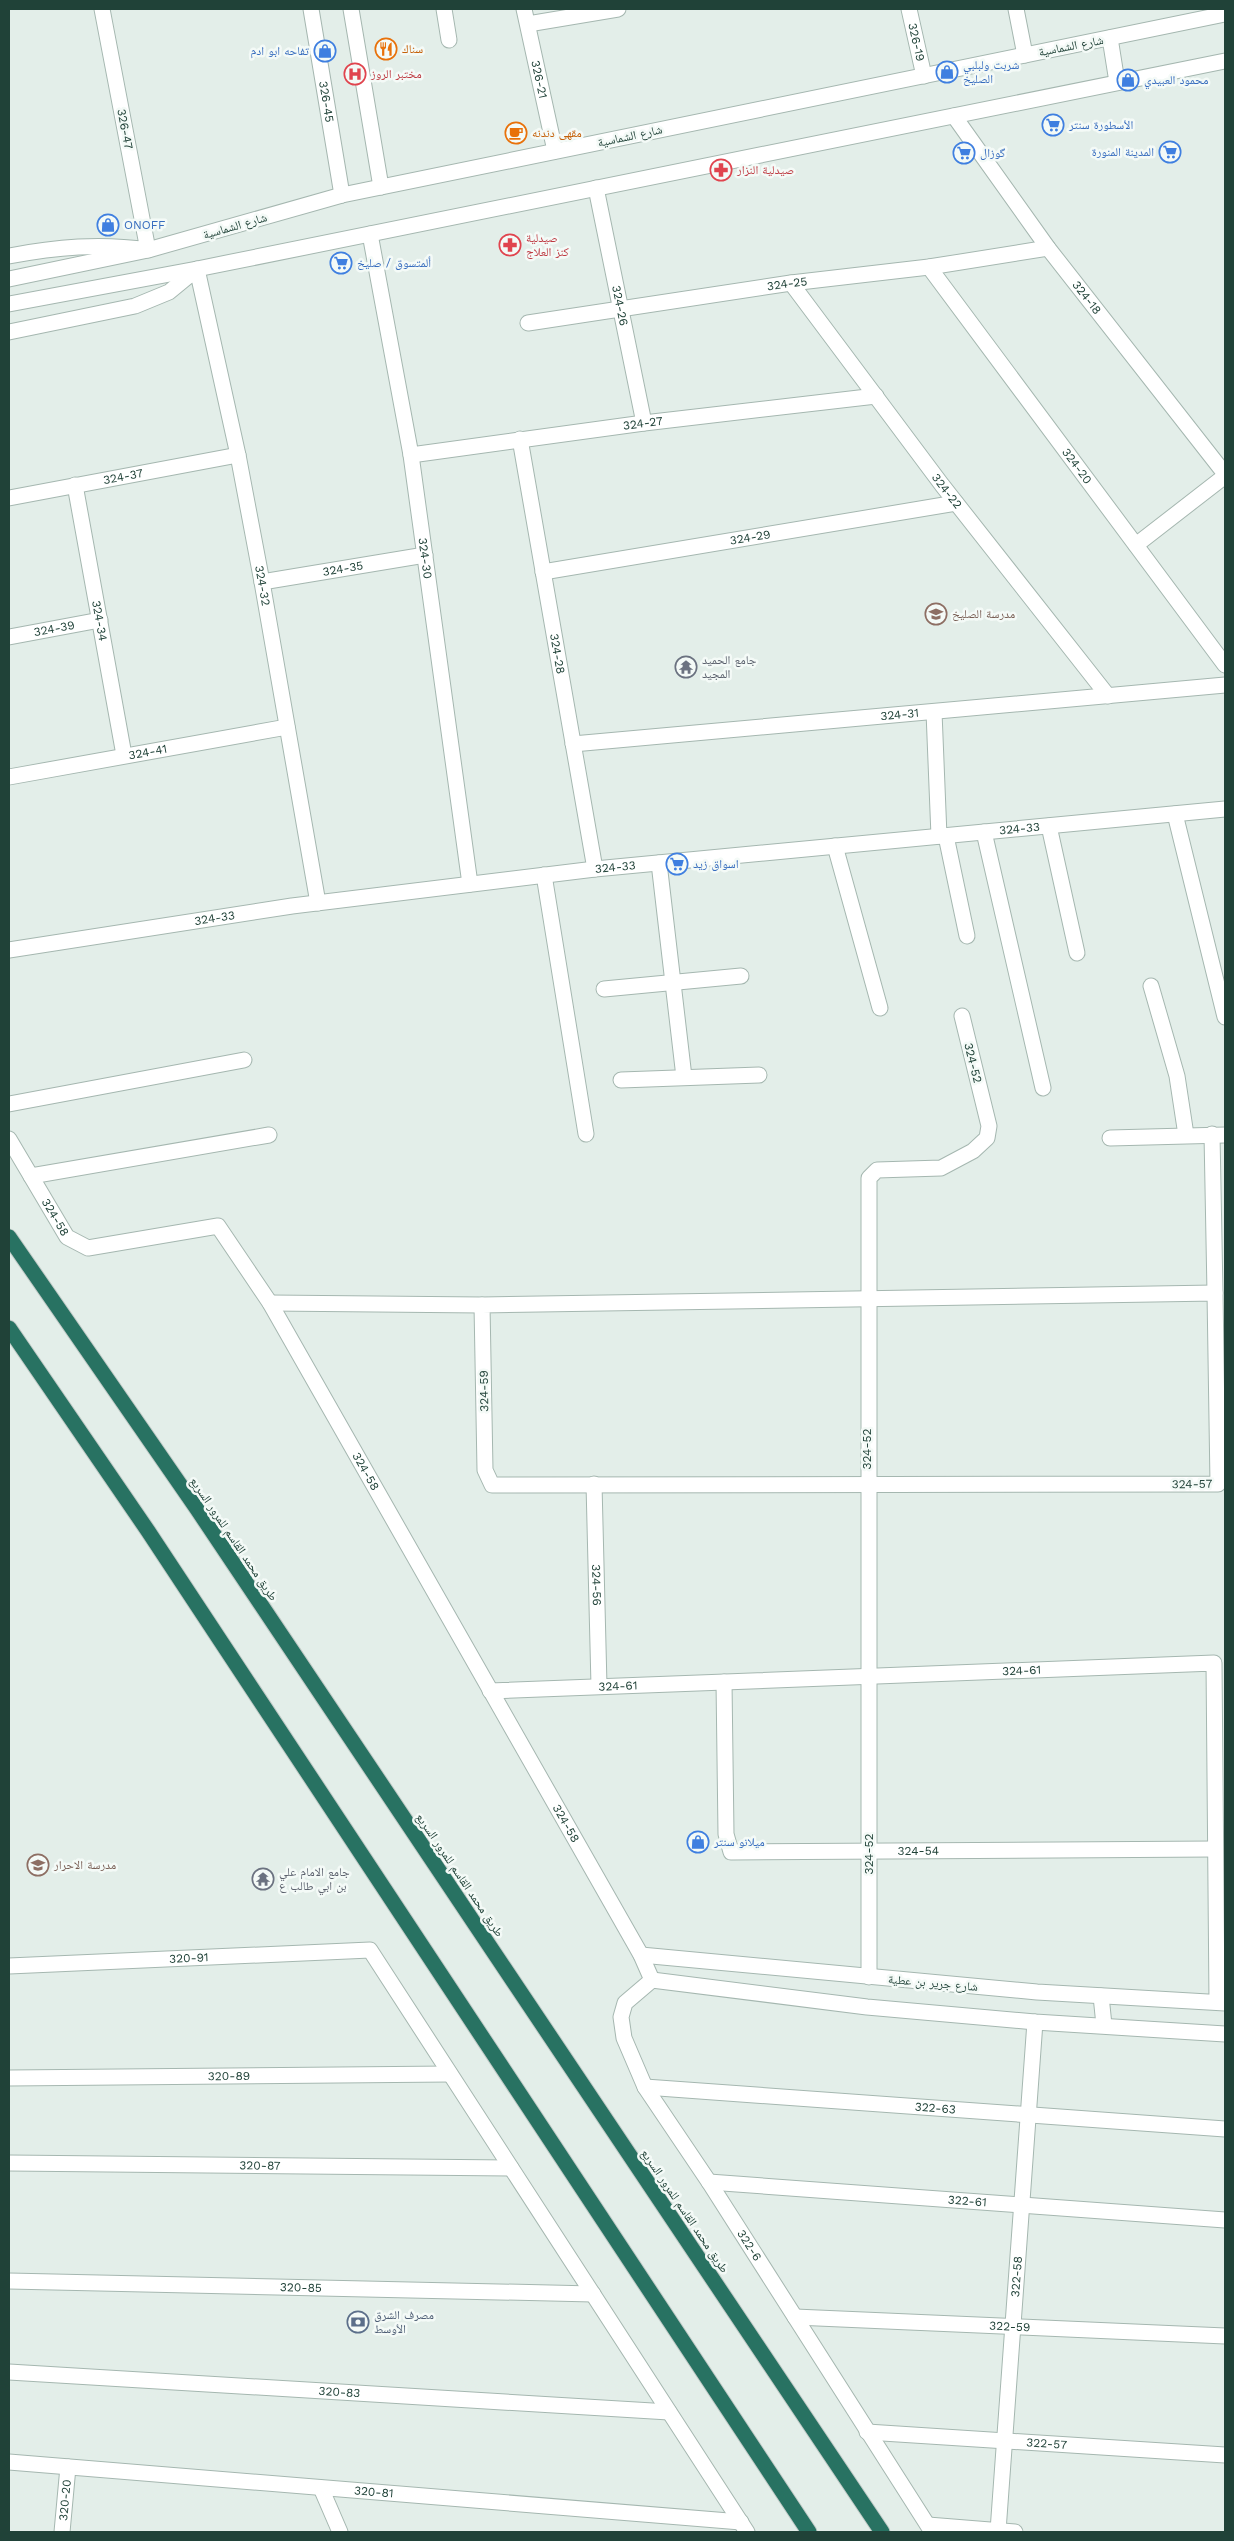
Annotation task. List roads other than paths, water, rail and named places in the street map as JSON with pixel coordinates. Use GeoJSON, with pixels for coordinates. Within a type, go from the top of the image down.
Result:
{"type":"FeatureCollection","features":[{"type":"Feature","properties":{"kind":"highway","name":"طريق محمد القاسم للمرور السريع"},"geometry":{"type":"LineString","coordinates":[[9,1237],[202,1517],[882,2532]]}},
{"type":"Feature","properties":{"kind":"highway"},"geometry":{"type":"LineString","coordinates":[[9,1328],[153,1539],[809,2532]]}},
{"type":"Feature","properties":{"kind":"street","name":"326-47"},"geometry":{"type":"LineString","coordinates":[[102,9],[148,250]]}},
{"type":"Feature","properties":{"kind":"street","name":"326-45"},"geometry":{"type":"LineString","coordinates":[[311,9],[342,195]]}},
{"type":"Feature","properties":{"kind":"street"},"geometry":{"type":"LineString","coordinates":[[351,9],[381,187]]}},
{"type":"Feature","properties":{"kind":"street"},"geometry":{"type":"LineString","coordinates":[[444,9],[449,40]]}},
{"type":"Feature","properties":{"kind":"street"},"geometry":{"type":"LineString","coordinates":[[526,16],[618,9]]}},
{"type":"Feature","properties":{"kind":"street","name":"326-19"},"geometry":{"type":"LineString","coordinates":[[909,9],[924,76]]}},
{"type":"Feature","properties":{"kind":"street"},"geometry":{"type":"LineString","coordinates":[[1016,9],[1025,55]]}},
{"type":"Feature","properties":{"kind":"street","name":"شارع الشماسية"},"geometry":{"type":"LineString","coordinates":[[9,279],[148,250],[342,195],[1225,14]]}},
{"type":"Feature","properties":{"kind":"street","name":"326-21"},"geometry":{"type":"LineString","coordinates":[[526,16],[555,151]]}},
{"type":"Feature","properties":{"kind":"street"},"geometry":{"type":"LineString","coordinates":[[1110,38],[1118,82]]}},
{"type":"Feature","properties":{"kind":"street"},"geometry":{"type":"LineString","coordinates":[[9,304],[197,269],[1225,61]]}},
{"type":"Feature","properties":{"kind":"street","name":"324-18"},"geometry":{"type":"LineString","coordinates":[[954,116],[1048,248],[1225,475]]}},
{"type":"Feature","properties":{"kind":"street","name":"324-26"},"geometry":{"type":"LineString","coordinates":[[596,188],[623,310],[644,423]]}},
{"type":"Feature","properties":{"kind":"street","name":"324-30"},"geometry":{"type":"LineString","coordinates":[[370,234],[411,455],[470,884]]}},
{"type":"Feature","properties":{"kind":"street"},"geometry":{"type":"LineString","coordinates":[[9,256],[66,246],[93,245],[148,250]]}},
{"type":"Feature","properties":{"kind":"street","name":"324-25"},"geometry":{"type":"LineString","coordinates":[[528,323],[790,283],[929,267],[1048,248]]}},
{"type":"Feature","properties":{"kind":"street","name":"324-20"},"geometry":{"type":"LineString","coordinates":[[929,267],[1225,665]]}},
{"type":"Feature","properties":{"kind":"street"},"geometry":{"type":"LineString","coordinates":[[9,332],[135,306],[169,292],[197,269]]}},
{"type":"Feature","properties":{"kind":"street","name":"324-32"},"geometry":{"type":"LineString","coordinates":[[197,269],[238,455],[318,903]]}},
{"type":"Feature","properties":{"kind":"street","name":"324-22"},"geometry":{"type":"LineString","coordinates":[[790,283],[956,503],[1108,696]]}},
{"type":"Feature","properties":{"kind":"street","name":"324-27"},"geometry":{"type":"LineString","coordinates":[[411,455],[644,423],[876,396]]}},
{"type":"Feature","properties":{"kind":"street","name":"324-28"},"geometry":{"type":"LineString","coordinates":[[520,439],[595,869]]}},
{"type":"Feature","properties":{"kind":"street","name":"324-37"},"geometry":{"type":"LineString","coordinates":[[9,498],[238,455]]}},
{"type":"Feature","properties":{"kind":"street"},"geometry":{"type":"LineString","coordinates":[[1136,545],[1225,475]]}},
{"type":"Feature","properties":{"kind":"street","name":"324-34"},"geometry":{"type":"LineString","coordinates":[[76,485],[124,754]]}},
{"type":"Feature","properties":{"kind":"street","name":"324-29"},"geometry":{"type":"LineString","coordinates":[[543,572],[956,503]]}},
{"type":"Feature","properties":{"kind":"street","name":"324-35"},"geometry":{"type":"LineString","coordinates":[[262,582],[425,555]]}},
{"type":"Feature","properties":{"kind":"street","name":"324-39"},"geometry":{"type":"LineString","coordinates":[[9,637],[100,620]]}},
{"type":"Feature","properties":{"kind":"street","name":"324-31"},"geometry":{"type":"LineString","coordinates":[[573,744],[1225,685]]}},
{"type":"Feature","properties":{"kind":"street"},"geometry":{"type":"LineString","coordinates":[[934,712],[942,836],[967,936]]}},
{"type":"Feature","properties":{"kind":"street","name":"324-41"},"geometry":{"type":"LineString","coordinates":[[9,777],[124,754],[287,727]]}},
{"type":"Feature","properties":{"kind":"street","name":"324-33"},"geometry":{"type":"LineString","coordinates":[[9,950],[318,903],[595,869],[1225,809]]}},
{"type":"Feature","properties":{"kind":"street"},"geometry":{"type":"LineString","coordinates":[[1175,814],[1225,1017]]}},
{"type":"Feature","properties":{"kind":"street"},"geometry":{"type":"LineString","coordinates":[[1048,826],[1077,954]]}},
{"type":"Feature","properties":{"kind":"street"},"geometry":{"type":"LineString","coordinates":[[984,832],[1043,1088]]}},
{"type":"Feature","properties":{"kind":"street"},"geometry":{"type":"LineString","coordinates":[[835,846],[880,1008]]}},
{"type":"Feature","properties":{"kind":"street"},"geometry":{"type":"LineString","coordinates":[[659,863],[684,1077]]}},
{"type":"Feature","properties":{"kind":"street"},"geometry":{"type":"LineString","coordinates":[[544,875],[586,1134]]}},
{"type":"Feature","properties":{"kind":"street"},"geometry":{"type":"LineString","coordinates":[[604,989],[741,976]]}},
{"type":"Feature","properties":{"kind":"street"},"geometry":{"type":"LineString","coordinates":[[1151,986],[1177,1076],[1186,1135]]}},
{"type":"Feature","properties":{"kind":"street","name":"324-52"},"geometry":{"type":"LineString","coordinates":[[869,1977],[868,1178],[877,1170],[942,1168],[973,1151],[987,1138],[990,1126],[962,1016]]}},
{"type":"Feature","properties":{"kind":"street"},"geometry":{"type":"LineString","coordinates":[[9,1104],[244,1060]]}},
{"type":"Feature","properties":{"kind":"street"},"geometry":{"type":"LineString","coordinates":[[621,1080],[759,1075]]}},
{"type":"Feature","properties":{"kind":"street"},"geometry":{"type":"LineString","coordinates":[[31,1176],[269,1135]]}},
{"type":"Feature","properties":{"kind":"street"},"geometry":{"type":"LineString","coordinates":[[270,1303],[482,1305],[1215,1293],[1219,1135],[1110,1138]]}},
{"type":"Feature","properties":{"kind":"street","name":"324-58"},"geometry":{"type":"LineString","coordinates":[[9,1139],[67,1237],[88,1248],[218,1226],[270,1303],[641,1955]]}},
{"type":"Feature","properties":{"kind":"street","name":"324-57"},"geometry":{"type":"LineString","coordinates":[[868,1484],[1218,1484],[1215,1293]]}},
{"type":"Feature","properties":{"kind":"street","name":"324-59"},"geometry":{"type":"LineString","coordinates":[[482,1305],[485,1470],[492,1485],[868,1484]]}},
{"type":"Feature","properties":{"kind":"street","name":"324-56"},"geometry":{"type":"LineString","coordinates":[[594,1484],[599,1686]]}},
{"type":"Feature","properties":{"kind":"street","name":"324-61"},"geometry":{"type":"LineString","coordinates":[[490,1691],[1214,1663],[1215,1849],[1221,2003]]}},
{"type":"Feature","properties":{"kind":"street","name":"324-54"},"geometry":{"type":"LineString","coordinates":[[724,1682],[726,1834],[731,1852],[1215,1849]]}},
{"type":"Feature","properties":{"kind":"street","name":"320-91"},"geometry":{"type":"LineString","coordinates":[[9,1966],[370,1950],[450,2074]]}},
{"type":"Feature","properties":{"kind":"street"},"geometry":{"type":"LineString","coordinates":[[641,1955],[652,1980],[867,2007],[1035,2022],[1225,2034]]}},
{"type":"Feature","properties":{"kind":"street","name":"شارع جرير بن عطية"},"geometry":{"type":"LineString","coordinates":[[641,1955],[869,1977],[1101,1996],[1221,2003]]}},
{"type":"Feature","properties":{"kind":"street","name":"322-6"},"geometry":{"type":"LineString","coordinates":[[652,1980],[625,2003],[621,2017],[624,2038],[645,2087],[709,2182],[930,2529]]}},
{"type":"Feature","properties":{"kind":"street"},"geometry":{"type":"LineString","coordinates":[[1101,1996],[1104,2025]]}},
{"type":"Feature","properties":{"kind":"street","name":"322-58"},"geometry":{"type":"LineString","coordinates":[[998,2531],[1035,2022]]}},
{"type":"Feature","properties":{"kind":"street"},"geometry":{"type":"LineString","coordinates":[[450,2074],[744,2527]]}},
{"type":"Feature","properties":{"kind":"street","name":"320-89"},"geometry":{"type":"LineString","coordinates":[[9,2078],[450,2074]]}},
{"type":"Feature","properties":{"kind":"street","name":"322-63"},"geometry":{"type":"LineString","coordinates":[[645,2087],[1225,2129]]}},
{"type":"Feature","properties":{"kind":"street","name":"320-87"},"geometry":{"type":"LineString","coordinates":[[9,2163],[511,2168]]}},
{"type":"Feature","properties":{"kind":"street","name":"322-61"},"geometry":{"type":"LineString","coordinates":[[709,2182],[1225,2220]]}},
{"type":"Feature","properties":{"kind":"street","name":"320-85"},"geometry":{"type":"LineString","coordinates":[[9,2281],[593,2294]]}},
{"type":"Feature","properties":{"kind":"street","name":"322-59"},"geometry":{"type":"LineString","coordinates":[[794,2317],[1225,2336]]}},
{"type":"Feature","properties":{"kind":"street","name":"320-83"},"geometry":{"type":"LineString","coordinates":[[9,2372],[669,2412]]}},
{"type":"Feature","properties":{"kind":"street","name":"322-57"},"geometry":{"type":"LineString","coordinates":[[867,2432],[1225,2455]]}},
{"type":"Feature","properties":{"kind":"street","name":"320-81"},"geometry":{"type":"LineString","coordinates":[[9,2462],[321,2488],[744,2527]]}},
{"type":"Feature","properties":{"kind":"street","name":"320-20"},"geometry":{"type":"LineString","coordinates":[[62,2532],[68,2467]]}},
{"type":"Feature","properties":{"kind":"street"},"geometry":{"type":"LineString","coordinates":[[321,2488],[340,2532]]}},
{"type":"Feature","properties":{"kind":"street"},"geometry":{"type":"LineString","coordinates":[[930,2529],[1015,2532]]}},
{"type":"Feature","properties":{"kind":"place","name":"سناك"},"geometry":{"type":"Point","coordinates":[386,49]}},
{"type":"Feature","properties":{"kind":"place","name":"تفاحه ابو ادم"},"geometry":{"type":"Point","coordinates":[325,51]}},
{"type":"Feature","properties":{"kind":"place","name":"شربت ولبلبي الصليخ"},"geometry":{"type":"Point","coordinates":[947,72]}},
{"type":"Feature","properties":{"kind":"place","name":"مختبر الروز"},"geometry":{"type":"Point","coordinates":[355,74]}},
{"type":"Feature","properties":{"kind":"place","name":"محمود العبيدي"},"geometry":{"type":"Point","coordinates":[1128,80]}},
{"type":"Feature","properties":{"kind":"place","name":"الأسطورة سنتر"},"geometry":{"type":"Point","coordinates":[1053,125]}},
{"type":"Feature","properties":{"kind":"place","name":"مقهى دندنه"},"geometry":{"type":"Point","coordinates":[516,133]}},
{"type":"Feature","properties":{"kind":"place","name":"المدينة المنورة"},"geometry":{"type":"Point","coordinates":[1170,152]}},
{"type":"Feature","properties":{"kind":"place","name":"گوزال"},"geometry":{"type":"Point","coordinates":[964,153]}},
{"type":"Feature","properties":{"kind":"place","name":"صيدلية النزار"},"geometry":{"type":"Point","coordinates":[721,170]}},
{"type":"Feature","properties":{"kind":"place","name":"ONOFF"},"geometry":{"type":"Point","coordinates":[108,225]}},
{"type":"Feature","properties":{"kind":"place","name":"صيدلية كنز العلاج"},"geometry":{"type":"Point","coordinates":[510,245]}},
{"type":"Feature","properties":{"kind":"place","name":"ألمتسوق / صليخ"},"geometry":{"type":"Point","coordinates":[341,263]}},
{"type":"Feature","properties":{"kind":"place","name":"مدرسة الصليخ"},"geometry":{"type":"Point","coordinates":[936,614]}},
{"type":"Feature","properties":{"kind":"place","name":"جامع الحميد المجيد"},"geometry":{"type":"Point","coordinates":[686,667]}},
{"type":"Feature","properties":{"kind":"place","name":"اسواق زيد"},"geometry":{"type":"Point","coordinates":[677,864]}},
{"type":"Feature","properties":{"kind":"place","name":"ميلانو سنتر"},"geometry":{"type":"Point","coordinates":[698,1842]}},
{"type":"Feature","properties":{"kind":"place","name":"مدرسة الاحرار"},"geometry":{"type":"Point","coordinates":[38,1865]}},
{"type":"Feature","properties":{"kind":"place","name":"جامع الامام علي بن ابي طالب ع"},"geometry":{"type":"Point","coordinates":[263,1879]}},
{"type":"Feature","properties":{"kind":"place","name":"مصرف الشرق الأوسط"},"geometry":{"type":"Point","coordinates":[358,2322]}}]}
